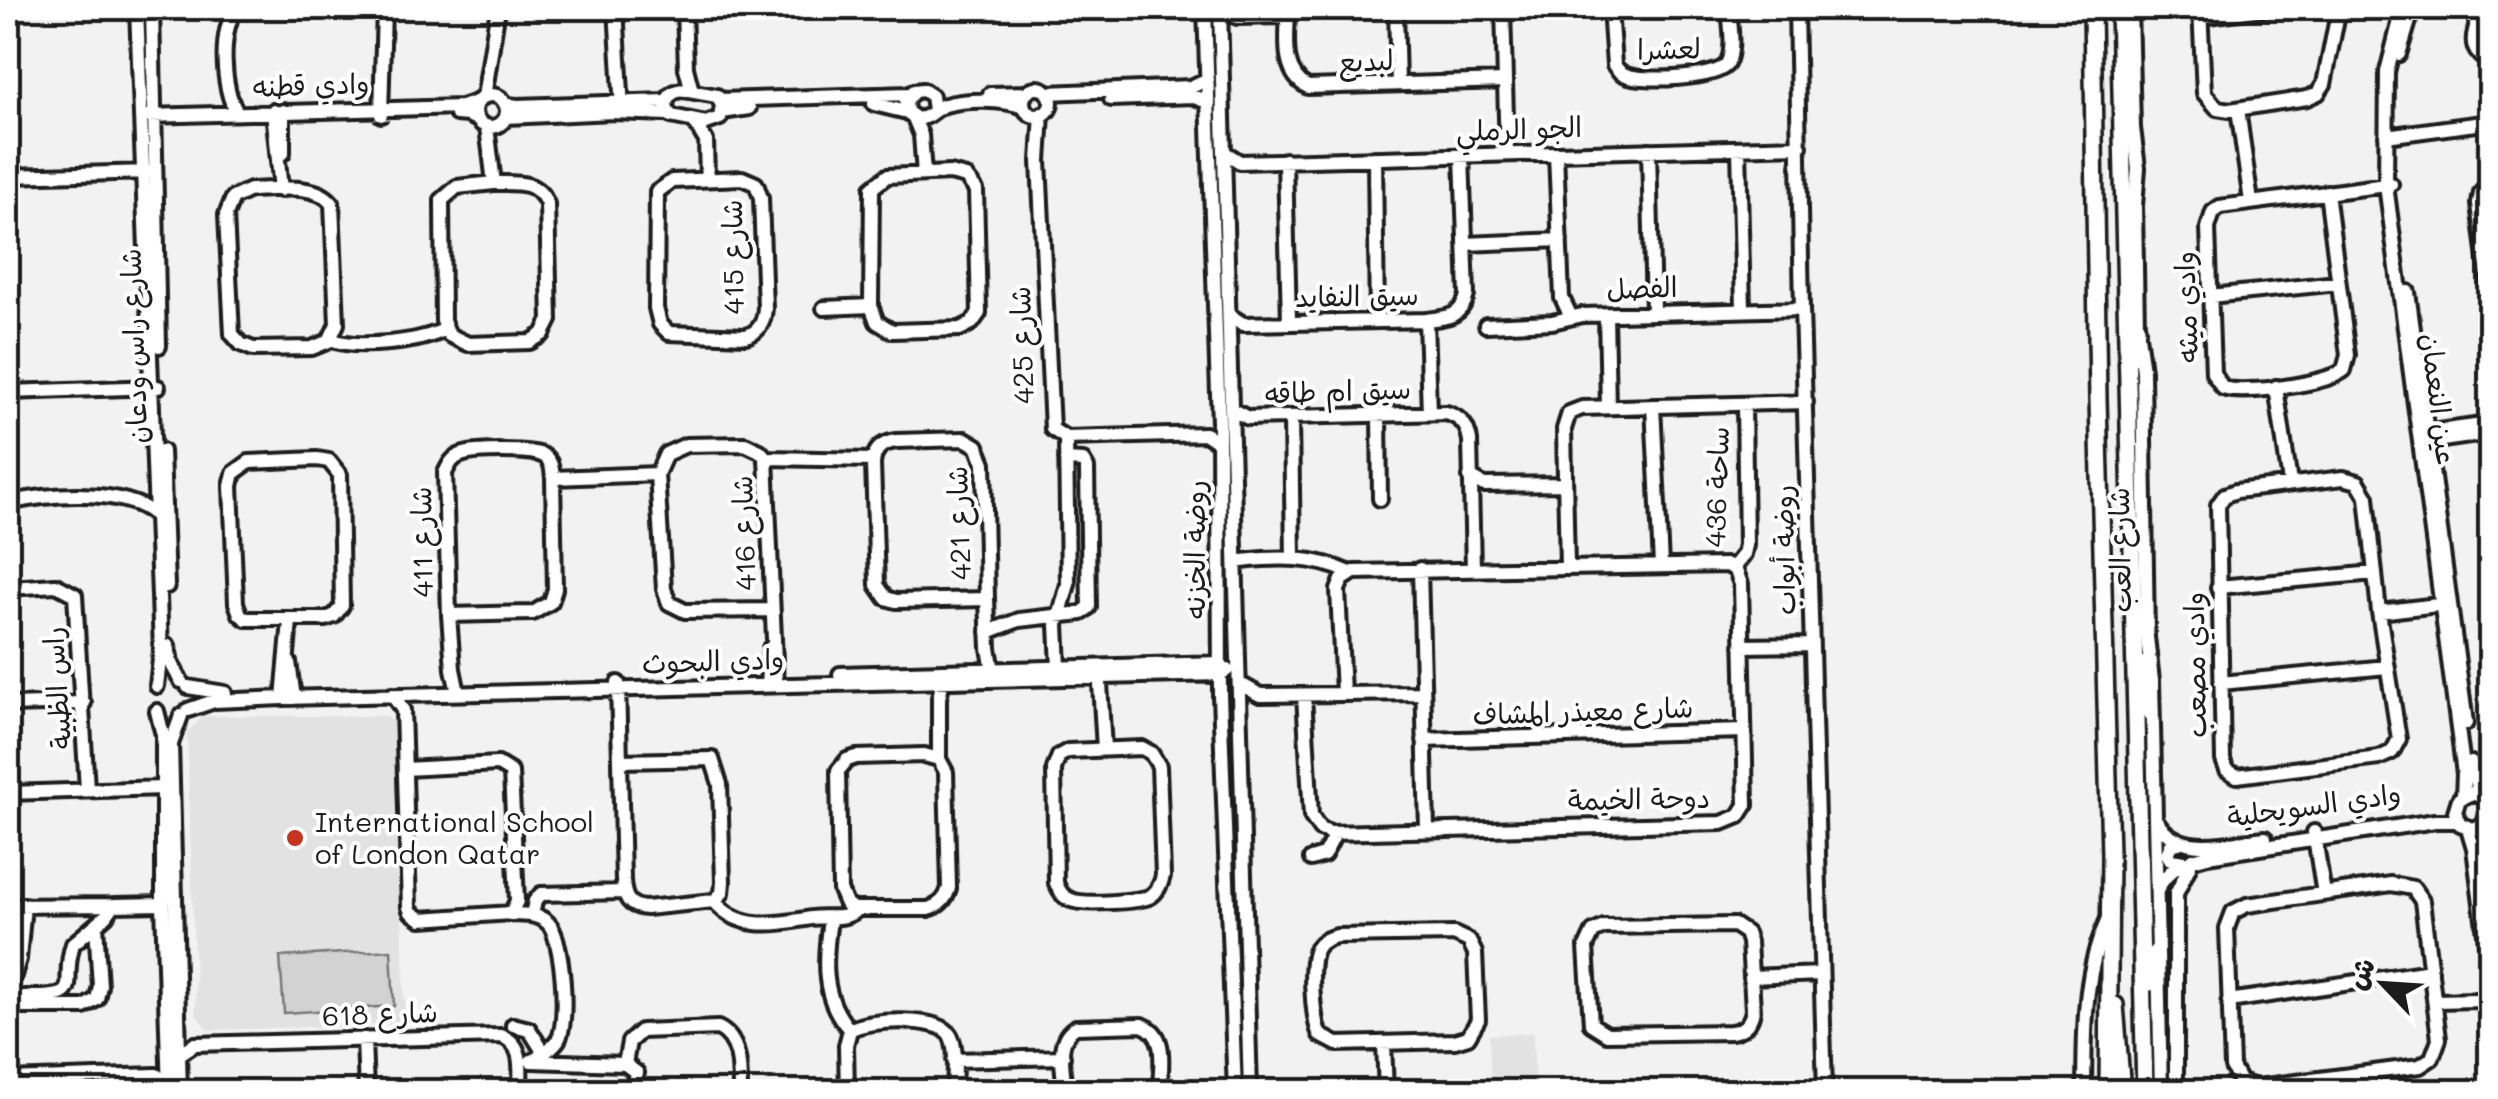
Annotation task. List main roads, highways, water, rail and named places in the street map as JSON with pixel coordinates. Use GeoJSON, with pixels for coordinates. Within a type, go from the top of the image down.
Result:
{"type":"FeatureCollection","features":[{"type":"Feature","properties":{"kind":"main road","name":"شارع العب"},"geometry":{"type":"LineString","coordinates":[[2092,8],[2110,854],[2108,1092]]}},
{"type":"Feature","properties":{"kind":"main road","name":"شارع العب"},"geometry":{"type":"LineString","coordinates":[[2121,10],[2145,1092]]}},
{"type":"Feature","properties":{"kind":"main road"},"geometry":{"type":"LineString","coordinates":[[2122,156],[2135,206]]}},
{"type":"Feature","properties":{"kind":"main road"},"geometry":{"type":"LineString","coordinates":[[2127,404],[2137,328]]}},
{"type":"Feature","properties":{"kind":"main road"},"geometry":{"type":"LineString","coordinates":[[2132,626],[2152,713]]}},
{"type":"Feature","properties":{"kind":"main road"},"geometry":{"type":"LineString","coordinates":[[2144,1012],[2156,952]]}},
{"type":"Feature","properties":{"kind":"main road"},"geometry":{"type":"LineString","coordinates":[[2109,982],[2117,1014],[2122,1092]]}},
{"type":"Feature","properties":{"kind":"place","name":"International School of London Qatar"},"geometry":{"type":"Point","coordinates":[295,838]}}]}
